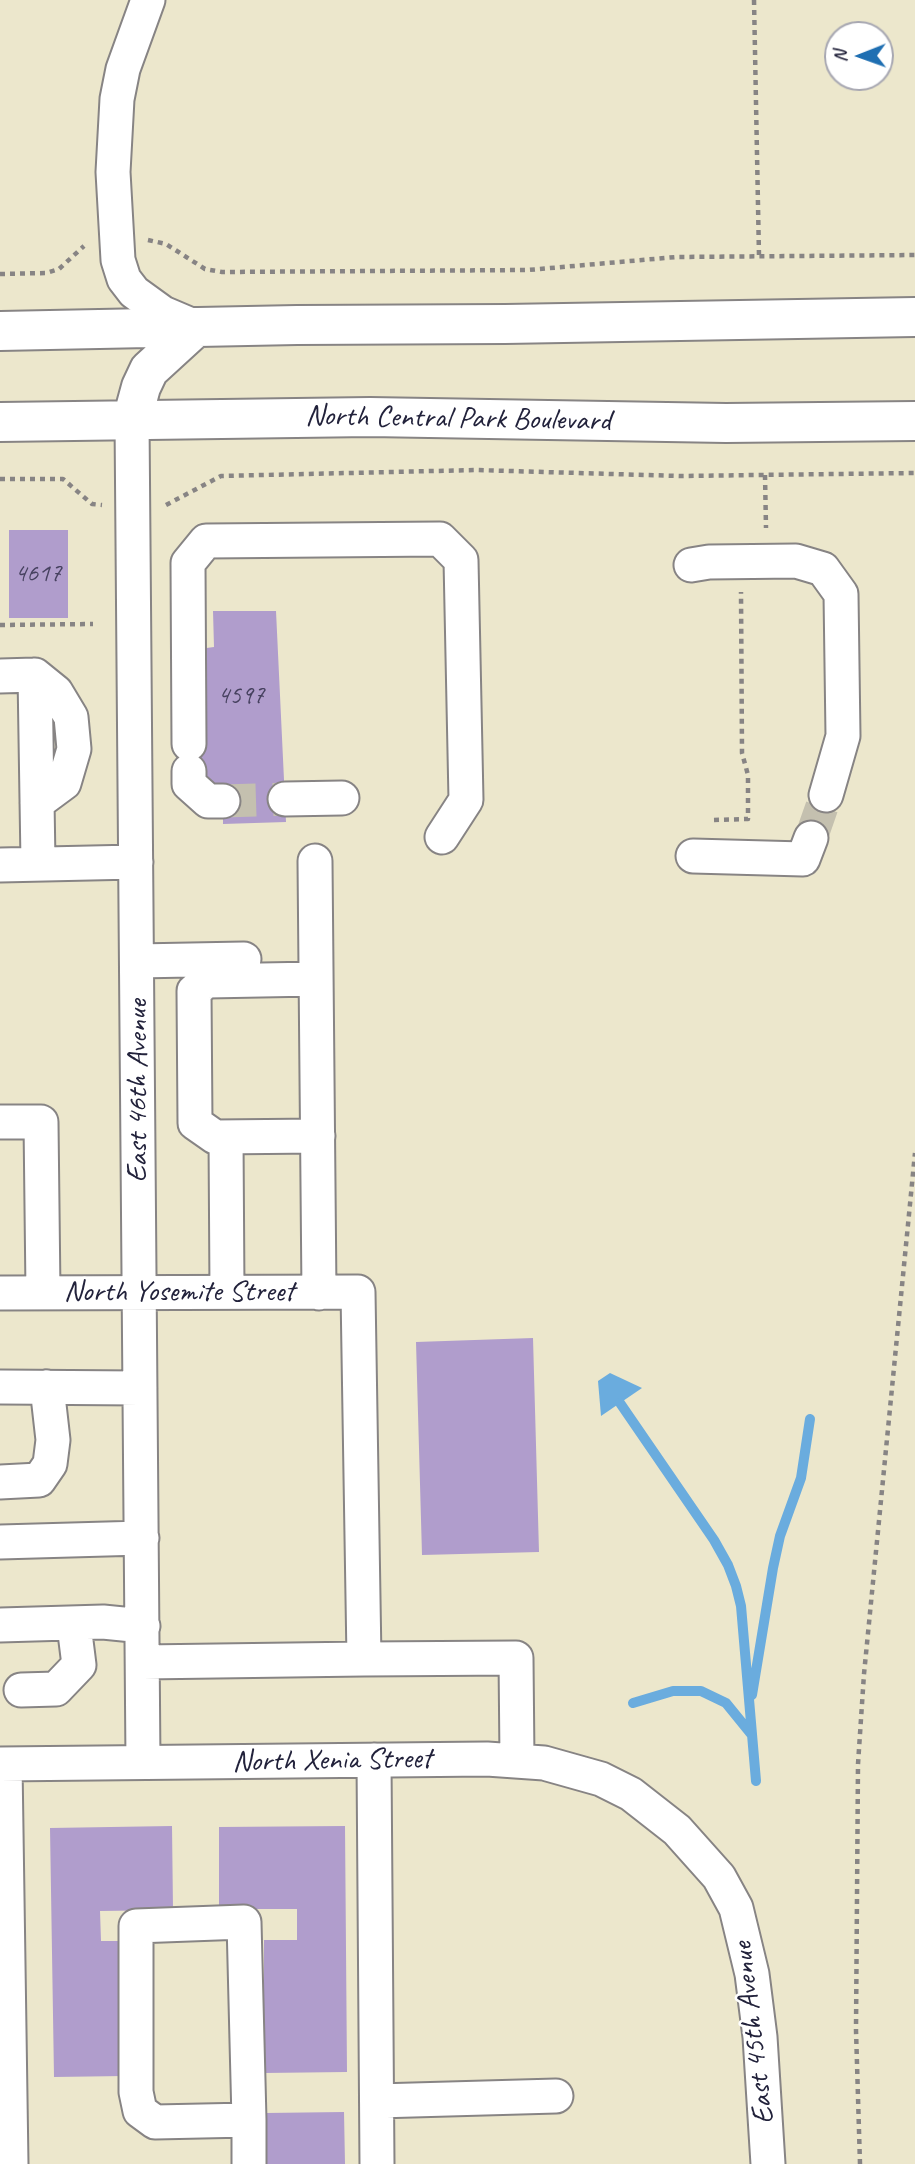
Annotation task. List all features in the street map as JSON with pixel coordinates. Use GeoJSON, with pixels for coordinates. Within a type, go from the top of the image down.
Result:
{"type":"FeatureCollection","features":[{"type":"Feature","properties":{"kind":"main road"},"geometry":{"type":"LineString","coordinates":[[0,331],[915,317]]}},
{"type":"Feature","properties":{"kind":"main road"},"geometry":{"type":"LineString","coordinates":[[132,420],[141,387],[149,370],[196,327]]}},
{"type":"Feature","properties":{"kind":"main road","name":"North Central Park Boulevard"},"geometry":{"type":"LineString","coordinates":[[0,422],[383,417],[726,423],[915,421]]}},
{"type":"Feature","properties":{"kind":"street"},"geometry":{"type":"LineString","coordinates":[[148,0],[122,69],[117,99],[113,172],[115,241],[124,279],[134,292],[163,313],[196,327]]}},
{"type":"Feature","properties":{"kind":"street","name":"East 46th Avenue"},"geometry":{"type":"LineString","coordinates":[[132,420],[144,1762]]}},
{"type":"Feature","properties":{"kind":"street"},"geometry":{"type":"LineString","coordinates":[[223,800],[208,801],[189,784],[188,563],[206,541],[440,538],[461,560],[466,800],[442,836]]}},
{"type":"Feature","properties":{"kind":"street"},"geometry":{"type":"LineString","coordinates":[[691,565],[709,562],[796,561],[823,569],[841,594],[843,736],[826,795]]}},
{"type":"Feature","properties":{"kind":"street"},"geometry":{"type":"LineString","coordinates":[[0,676],[35,675],[38,862]]}},
{"type":"Feature","properties":{"kind":"street"},"geometry":{"type":"LineString","coordinates":[[285,799],[342,799]]}},
{"type":"Feature","properties":{"kind":"street"},"geometry":{"type":"LineString","coordinates":[[694,856],[803,859],[811,838]]}},
{"type":"Feature","properties":{"kind":"street"},"geometry":{"type":"LineString","coordinates":[[315,861],[319,1293]]}},
{"type":"Feature","properties":{"kind":"street"},"geometry":{"type":"LineString","coordinates":[[0,864],[136,862]]}},
{"type":"Feature","properties":{"kind":"street"},"geometry":{"type":"LineString","coordinates":[[136,961],[316,969]]}},
{"type":"Feature","properties":{"kind":"street"},"geometry":{"type":"LineString","coordinates":[[316,969],[207,981],[194,991],[195,1124],[215,1137],[318,1136]]}},
{"type":"Feature","properties":{"kind":"street"},"geometry":{"type":"LineString","coordinates":[[0,1122],[41,1122],[43,1292]]}},
{"type":"Feature","properties":{"kind":"street"},"geometry":{"type":"LineString","coordinates":[[226,1137],[227,1293]]}},
{"type":"Feature","properties":{"kind":"street","name":"North Yosemite Street"},"geometry":{"type":"LineString","coordinates":[[0,1293],[358,1292],[364,1659]]}},
{"type":"Feature","properties":{"kind":"street"},"geometry":{"type":"LineString","coordinates":[[0,1387],[140,1388]]}},
{"type":"Feature","properties":{"kind":"street"},"geometry":{"type":"LineString","coordinates":[[0,1482],[40,1480],[50,1464],[53,1440],[47,1387]]}},
{"type":"Feature","properties":{"kind":"street"},"geometry":{"type":"LineString","coordinates":[[0,1542],[142,1538]]}},
{"type":"Feature","properties":{"kind":"street"},"geometry":{"type":"LineString","coordinates":[[0,1625],[74,1625],[103,1622],[143,1626]]}},
{"type":"Feature","properties":{"kind":"street"},"geometry":{"type":"LineString","coordinates":[[21,1690],[56,1689],[79,1665],[74,1625]]}},
{"type":"Feature","properties":{"kind":"street"},"geometry":{"type":"LineString","coordinates":[[143,1662],[516,1658],[517,1760]]}},
{"type":"Feature","properties":{"kind":"street"},"geometry":{"type":"LineString","coordinates":[[374,1760],[377,2164]]}},
{"type":"Feature","properties":{"kind":"street","name":"North Xenia Street"},"geometry":{"type":"LineString","coordinates":[[3,1764],[517,1760],[544,1763],[601,1779],[652,1809]]}},
{"type":"Feature","properties":{"kind":"street"},"geometry":{"type":"LineString","coordinates":[[3,1764],[11,2164]]}},
{"type":"Feature","properties":{"kind":"street","name":"East 45th Avenue"},"geometry":{"type":"LineString","coordinates":[[652,1809],[702,1856],[719,1877],[736,1908],[752,1974],[760,2037],[768,2164]]}},
{"type":"Feature","properties":{"kind":"street"},"geometry":{"type":"LineString","coordinates":[[249,2120],[155,2122],[140,2111],[136,2092],[136,1926],[244,1922],[249,2120],[250,2164]]}},
{"type":"Feature","properties":{"kind":"street"},"geometry":{"type":"LineString","coordinates":[[377,2101],[556,2096]]}},
{"type":"Feature","properties":{"kind":"path"},"geometry":{"type":"LineString","coordinates":[[754,0],[759,256]]}},
{"type":"Feature","properties":{"kind":"path"},"geometry":{"type":"LineString","coordinates":[[0,274],[46,273],[59,269],[85,245],[154,240],[166,244],[205,268],[222,272],[528,270],[677,257],[915,255]]}},
{"type":"Feature","properties":{"kind":"path"},"geometry":{"type":"LineString","coordinates":[[0,479],[63,479],[92,504],[168,505],[220,477],[476,470],[643,475],[915,473]]}},
{"type":"Feature","properties":{"kind":"path"},"geometry":{"type":"LineString","coordinates":[[765,475],[766,540]]}},
{"type":"Feature","properties":{"kind":"path"},"geometry":{"type":"LineString","coordinates":[[714,821],[748,819],[748,775],[742,753],[738,695],[741,590],[754,590]]}},
{"type":"Feature","properties":{"kind":"path"},"geometry":{"type":"LineString","coordinates":[[0,625],[93,624]]}},
{"type":"Feature","properties":{"kind":"path"},"geometry":{"type":"LineString","coordinates":[[860,2164],[856,2030],[858,1764],[865,1661],[915,1153]]}},
{"type":"Feature","properties":{"kind":"water"},"geometry":{"type":"Polygon","coordinates":[[[610,1373],[642,1388],[601,1416],[598,1381],[610,1373]]]}},
{"type":"Feature","properties":{"kind":"building"},"geometry":{"type":"Polygon","coordinates":[[[9,530],[68,530],[68,618],[9,618],[9,530]]]}},
{"type":"Feature","properties":{"kind":"building"},"geometry":{"type":"Polygon","coordinates":[[[213,611],[276,611],[286,822],[223,824],[223,793],[202,773],[178,769],[175,746],[199,649],[214,647],[213,611]]]}},
{"type":"Feature","properties":{"kind":"building"},"geometry":{"type":"Polygon","coordinates":[[[533,1338],[539,1552],[422,1555],[416,1342],[533,1338]]]}},
{"type":"Feature","properties":{"kind":"building"},"geometry":{"type":"Polygon","coordinates":[[[172,1826],[173,1910],[100,1911],[101,1941],[122,1941],[124,2076],[54,2077],[50,1828],[172,1826]]]}},
{"type":"Feature","properties":{"kind":"building"},"geometry":{"type":"Polygon","coordinates":[[[345,1826],[347,2072],[264,2073],[264,1940],[297,1940],[297,1909],[219,1909],[219,1827],[345,1826]]]}},
{"type":"Feature","properties":{"kind":"building"},"geometry":{"type":"Polygon","coordinates":[[[344,2112],[345,2164],[266,2164],[265,2113],[344,2112]]]}},
{"type":"Feature","properties":{"kind":"waterway"},"geometry":{"type":"LineString","coordinates":[[620,1403],[714,1540],[736,1586],[741,1606],[756,1781]]}},
{"type":"Feature","properties":{"kind":"waterway"},"geometry":{"type":"LineString","coordinates":[[752,1695],[773,1568],[780,1536],[801,1478],[810,1419]]}},
{"type":"Feature","properties":{"kind":"waterway"},"geometry":{"type":"LineString","coordinates":[[633,1703],[673,1691],[701,1691],[726,1703],[752,1735]]}},
{"type":"Feature","properties":{"kind":"tunnel"},"geometry":{"type":"LineString","coordinates":[[811,838],[826,795]]}},
{"type":"Feature","properties":{"kind":"tunnel"},"geometry":{"type":"LineString","coordinates":[[223,801],[285,799]]}}]}
